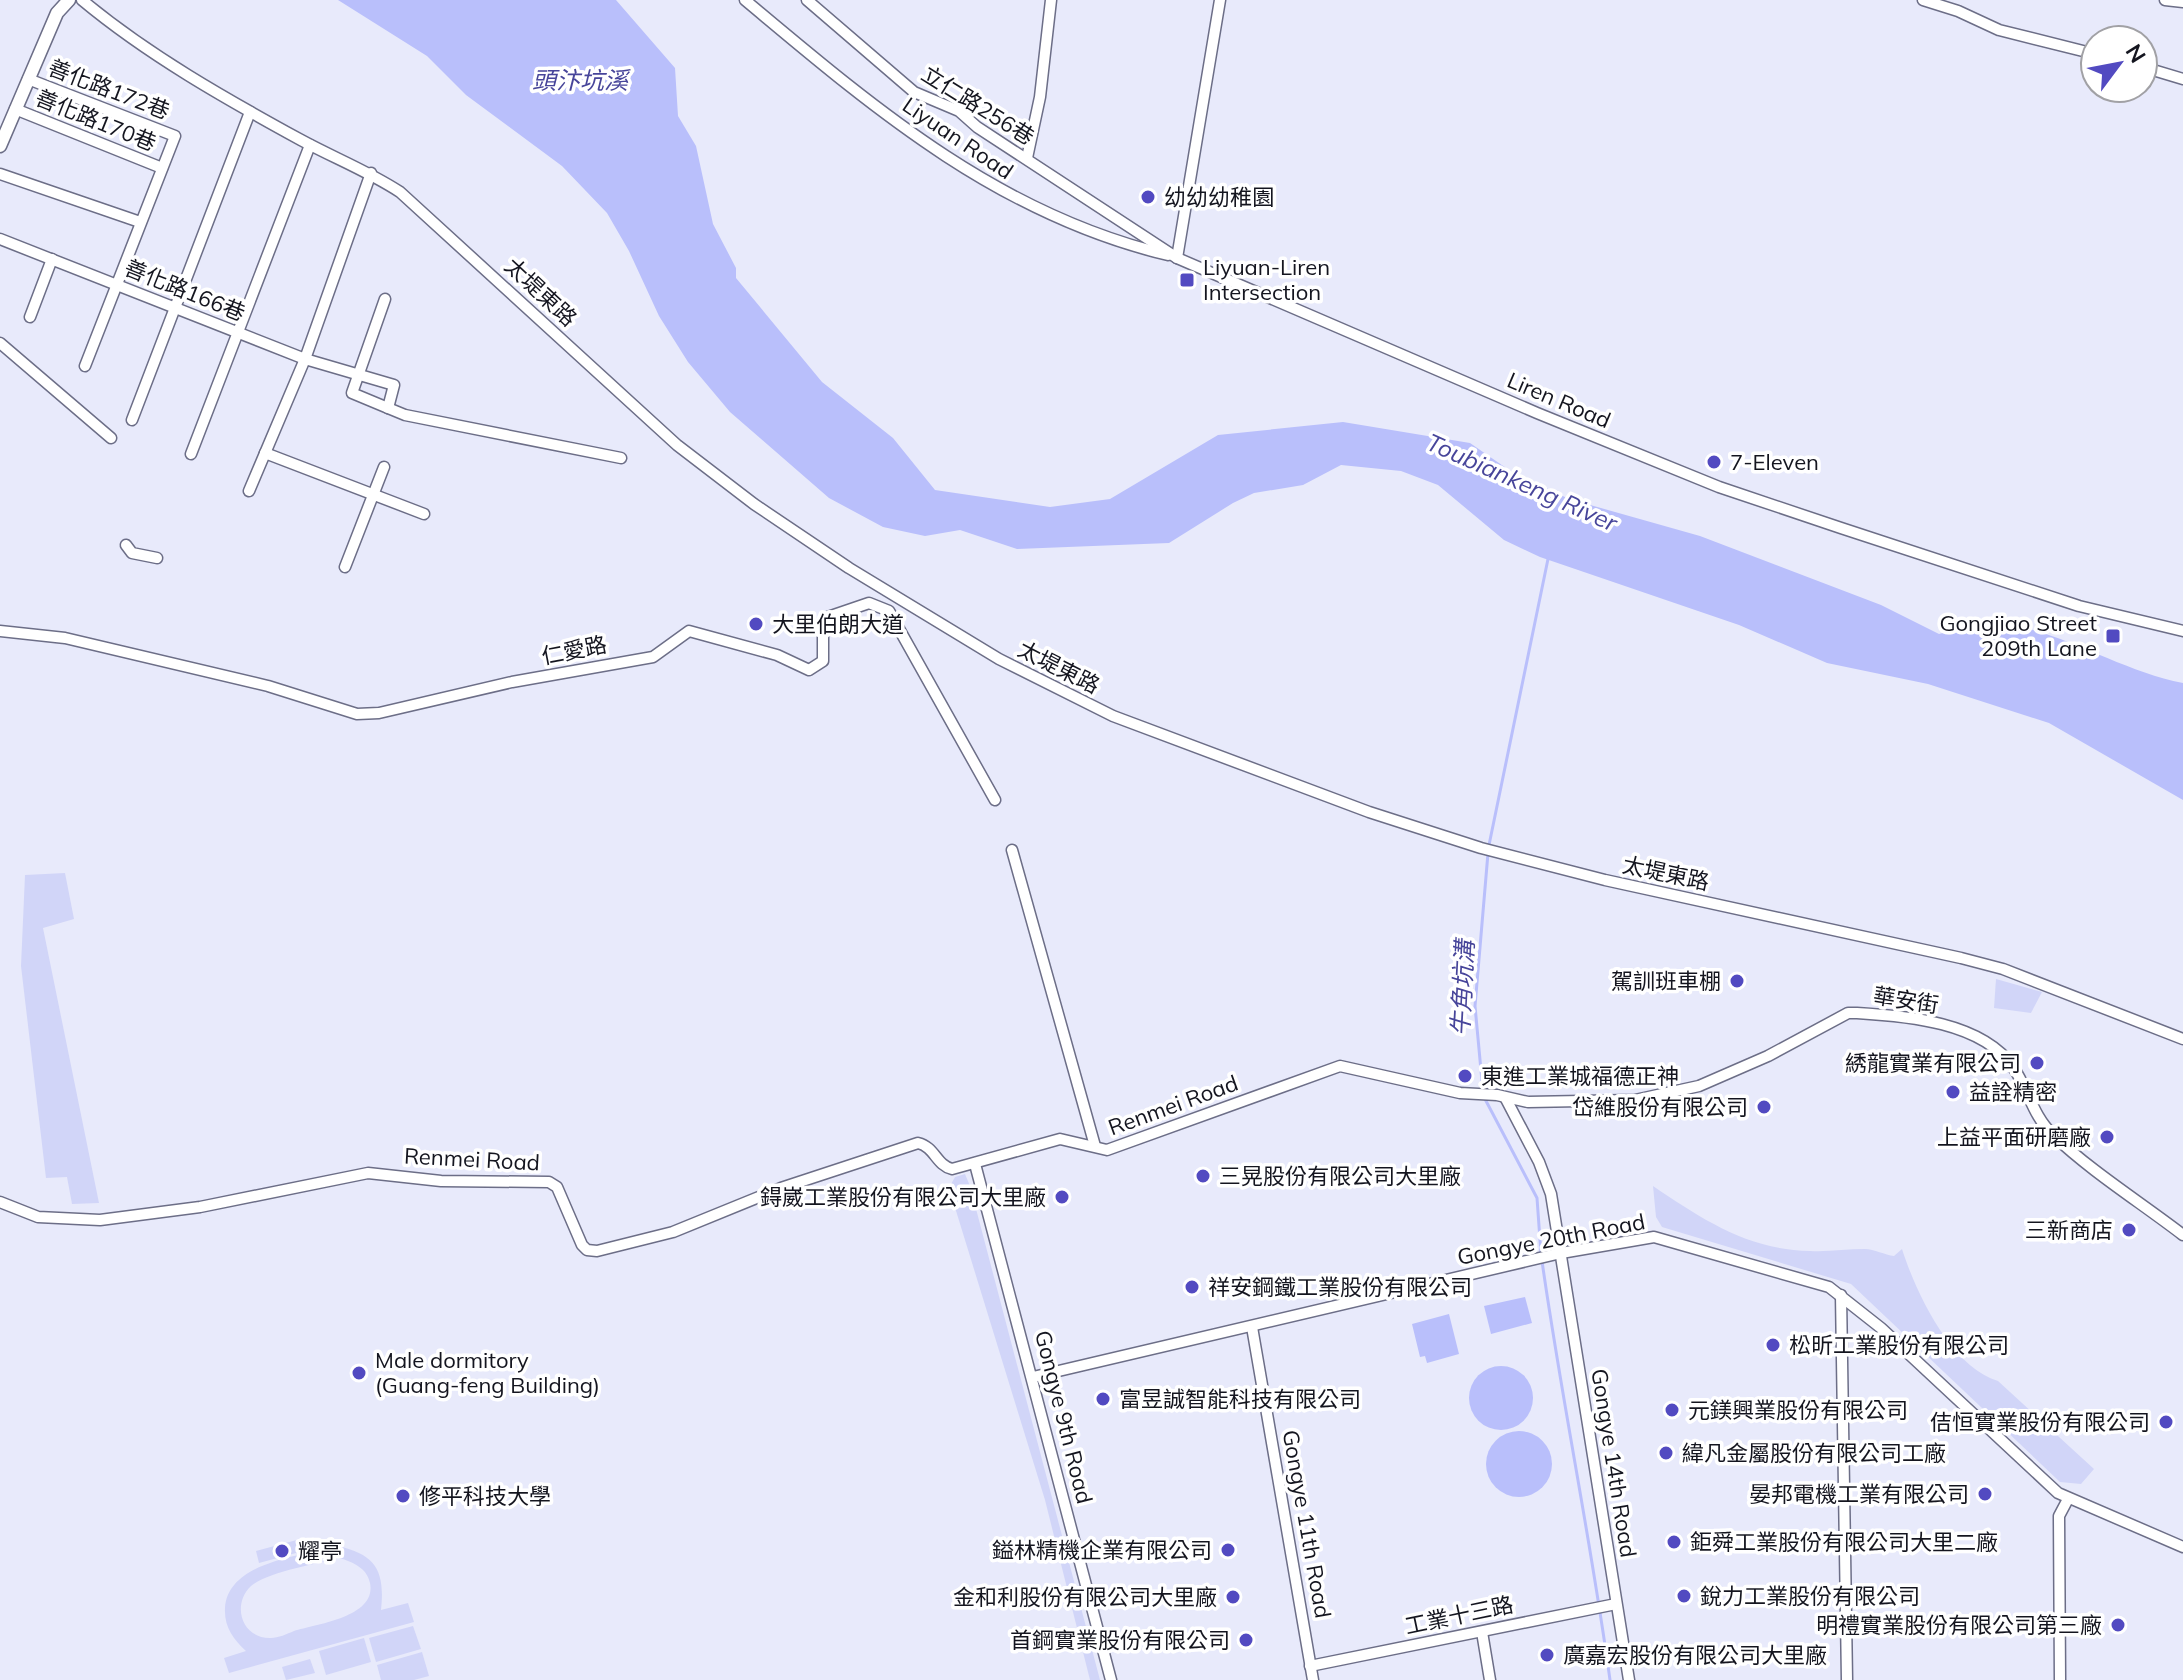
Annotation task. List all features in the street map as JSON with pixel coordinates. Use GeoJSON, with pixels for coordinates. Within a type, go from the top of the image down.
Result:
{"type":"FeatureCollection","features":[{"type":"Feature","properties":{"kind":"street"},"geometry":{"type":"LineString","coordinates":[[0,146],[57,13],[69,0]]}},
{"type":"Feature","properties":{"kind":"street","name":"太堤東路"},"geometry":{"type":"LineString","coordinates":[[82,0],[125,32],[250,112],[310,145],[371,173],[400,192],[677,445],[754,504],[999,659],[1113,716],[1369,812],[1481,848],[1605,880],[2003,969],[2183,1039]]}},
{"type":"Feature","properties":{"kind":"street","name":"Liyuan Road"},"geometry":{"type":"LineString","coordinates":[[745,0],[909,132],[961,168],[1061,220],[1125,244],[1177,258]]}},
{"type":"Feature","properties":{"kind":"street","name":"立仁路256巷"},"geometry":{"type":"LineString","coordinates":[[807,0],[914,92],[959,111],[977,127],[1177,258]]}},
{"type":"Feature","properties":{"kind":"street"},"geometry":{"type":"LineString","coordinates":[[1027,158],[1040,97],[1051,0]]}},
{"type":"Feature","properties":{"kind":"street"},"geometry":{"type":"LineString","coordinates":[[1177,258],[1220,0]]}},
{"type":"Feature","properties":{"kind":"street"},"geometry":{"type":"LineString","coordinates":[[1923,0],[1958,11],[1999,30],[2079,50]]}},
{"type":"Feature","properties":{"kind":"street"},"geometry":{"type":"LineString","coordinates":[[2165,0],[2183,2]]}},
{"type":"Feature","properties":{"kind":"street"},"geometry":{"type":"LineString","coordinates":[[2159,72],[2183,79]]}},
{"type":"Feature","properties":{"kind":"street","name":"善化路172巷"},"geometry":{"type":"LineString","coordinates":[[28,79],[175,136],[162,168]]}},
{"type":"Feature","properties":{"kind":"street","name":"善化路170巷"},"geometry":{"type":"LineString","coordinates":[[15,109],[162,168]]}},
{"type":"Feature","properties":{"kind":"street"},"geometry":{"type":"LineString","coordinates":[[132,420],[178,307],[250,112]]}},
{"type":"Feature","properties":{"kind":"street"},"geometry":{"type":"LineString","coordinates":[[191,454],[310,145]]}},
{"type":"Feature","properties":{"kind":"street"},"geometry":{"type":"LineString","coordinates":[[85,366],[162,168]]}},
{"type":"Feature","properties":{"kind":"street"},"geometry":{"type":"LineString","coordinates":[[249,491],[305,359],[371,173]]}},
{"type":"Feature","properties":{"kind":"street"},"geometry":{"type":"LineString","coordinates":[[0,174],[140,222]]}},
{"type":"Feature","properties":{"kind":"street","name":"善化路166巷"},"geometry":{"type":"LineString","coordinates":[[0,239],[305,359],[394,385],[388,408]]}},
{"type":"Feature","properties":{"kind":"street","name":"Liren Road"},"geometry":{"type":"LineString","coordinates":[[1177,258],[1444,374],[1719,487],[2079,606],[2183,631]]}},
{"type":"Feature","properties":{"kind":"street"},"geometry":{"type":"LineString","coordinates":[[30,317],[52,259]]}},
{"type":"Feature","properties":{"kind":"street"},"geometry":{"type":"LineString","coordinates":[[385,299],[356,374],[352,393],[405,415],[621,458]]}},
{"type":"Feature","properties":{"kind":"street"},"geometry":{"type":"LineString","coordinates":[[0,343],[111,438]]}},
{"type":"Feature","properties":{"kind":"street"},"geometry":{"type":"LineString","coordinates":[[265,453],[424,514]]}},
{"type":"Feature","properties":{"kind":"street"},"geometry":{"type":"LineString","coordinates":[[345,567],[384,467]]}},
{"type":"Feature","properties":{"kind":"street"},"geometry":{"type":"LineString","coordinates":[[126,545],[132,553],[157,558]]}},
{"type":"Feature","properties":{"kind":"street","name":"仁愛路"},"geometry":{"type":"LineString","coordinates":[[0,631],[65,638],[268,686],[357,714],[379,713],[512,682],[653,657],[689,631],[777,655],[809,670],[823,661],[823,624],[828,617],[869,603],[889,611],[995,800]]}},
{"type":"Feature","properties":{"kind":"street"},"geometry":{"type":"LineString","coordinates":[[1012,850],[1095,1146]]}},
{"type":"Feature","properties":{"kind":"street","name":"華安街"},"geometry":{"type":"LineString","coordinates":[[1501,1097],[1603,1102],[1648,1098],[1699,1086],[1848,1013],[1928,1022],[1957,1030],[2001,1053],[2014,1068],[2030,1105],[2053,1134],[2183,1235]]}},
{"type":"Feature","properties":{"kind":"street","name":"Renmei Road"},"geometry":{"type":"LineString","coordinates":[[0,1202],[38,1217],[100,1220],[200,1207],[368,1173],[441,1181],[549,1182],[557,1187],[582,1245],[592,1251],[673,1232],[781,1188],[918,1143],[930,1146],[948,1168],[975,1164],[1060,1139],[1107,1150],[1340,1066],[1501,1097]]}},
{"type":"Feature","properties":{"kind":"street","name":"Gongye 14th Road"},"geometry":{"type":"LineString","coordinates":[[1501,1097],[1546,1177],[1613,1605],[1629,1680]]}},
{"type":"Feature","properties":{"kind":"street","name":"Gongye 9th Road"},"geometry":{"type":"LineString","coordinates":[[975,1164],[1111,1680]]}},
{"type":"Feature","properties":{"kind":"street","name":"Gongye 20th Road"},"geometry":{"type":"LineString","coordinates":[[1033,1377],[1531,1260],[1654,1237],[1829,1287],[1881,1328],[2035,1474],[2068,1499],[2183,1547]]}},
{"type":"Feature","properties":{"kind":"street"},"geometry":{"type":"LineString","coordinates":[[1841,1295],[1847,1680]]}},
{"type":"Feature","properties":{"kind":"street","name":"Gongye 11th Road"},"geometry":{"type":"LineString","coordinates":[[1252,1327],[1313,1680]]}},
{"type":"Feature","properties":{"kind":"street"},"geometry":{"type":"LineString","coordinates":[[2060,1680],[2059,1516],[2068,1499]]}},
{"type":"Feature","properties":{"kind":"street","name":"工業十三路"},"geometry":{"type":"LineString","coordinates":[[1310,1666],[1613,1605]]}},
{"type":"Feature","properties":{"kind":"street"},"geometry":{"type":"LineString","coordinates":[[1482,1632],[1490,1680]]}},
{"type":"Feature","properties":{"kind":"shaded area"},"geometry":{"type":"Polygon","coordinates":[[[65,873],[74,919],[43,928],[99,1203],[72,1204],[67,1177],[46,1178],[21,966],[25,875],[65,873]]]}},
{"type":"Feature","properties":{"kind":"shaded area"},"geometry":{"type":"Polygon","coordinates":[[[1996,979],[2042,992],[2031,1013],[1994,1008],[1996,979]]]}},
{"type":"Feature","properties":{"kind":"shaded area"},"geometry":{"type":"Polygon","coordinates":[[[965,1174],[1100,1680],[1090,1680],[1045,1500],[949,1188],[955,1177],[965,1174]]]}},
{"type":"Feature","properties":{"kind":"shaded area"},"geometry":{"type":"Polygon","coordinates":[[[1653,1186],[1708,1221],[1766,1245],[1810,1251],[1868,1249],[1894,1256],[1902,1249],[1926,1306],[1951,1345],[1965,1361],[1998,1381],[2094,1469],[2081,1484],[2060,1482],[1851,1284],[1662,1227],[1656,1217],[1653,1186]]]}},
{"type":"Feature","properties":{"kind":"shaded area","name":"耀亭"},"geometry":{"type":"Polygon","coordinates":[[[304,1538],[307,1550],[259,1563],[256,1551],[304,1538]]]}},
{"type":"Feature","properties":{"kind":"shaded area"},"geometry":{"type":"Polygon","coordinates":[[[338,1546],[362,1554],[376,1567],[381,1585],[381,1610],[408,1603],[414,1622],[229,1673],[224,1658],[246,1651],[233,1637],[226,1621],[229,1592],[239,1580],[270,1563],[338,1546]],[[339,1558],[280,1573],[251,1586],[245,1594],[241,1611],[247,1627],[261,1637],[274,1638],[330,1622],[355,1611],[370,1595],[370,1583],[363,1570],[339,1558]]]}},
{"type":"Feature","properties":{"kind":"shaded area"},"geometry":{"type":"Polygon","coordinates":[[[413,1626],[421,1649],[376,1662],[369,1638],[413,1626]]]}},
{"type":"Feature","properties":{"kind":"shaded area"},"geometry":{"type":"Polygon","coordinates":[[[364,1638],[371,1662],[326,1675],[319,1651],[364,1638]]]}},
{"type":"Feature","properties":{"kind":"shaded area"},"geometry":{"type":"Polygon","coordinates":[[[422,1652],[429,1676],[414,1680],[381,1680],[377,1665],[422,1652]]]}},
{"type":"Feature","properties":{"kind":"shaded area"},"geometry":{"type":"Polygon","coordinates":[[[310,1659],[315,1673],[286,1680],[282,1667],[310,1659]]]}},
{"type":"Feature","properties":{"kind":"water","name":"頭汴坑溪"},"geometry":{"type":"Polygon","coordinates":[[[338,0],[616,0],[675,68],[678,116],[696,146],[713,224],[736,268],[736,278],[822,382],[893,438],[935,490],[1050,507],[1110,499],[1218,435],[1343,422],[1470,443],[1509,470],[1569,499],[1700,536],[1881,605],[1939,634],[1985,623],[2023,627],[2137,670],[2183,683],[2183,800],[2049,723],[1928,684],[1827,663],[1739,625],[1540,557],[1504,540],[1438,485],[1401,471],[1341,465],[1303,485],[1254,493],[1169,543],[1017,549],[960,530],[925,536],[883,527],[829,498],[730,412],[688,362],[659,316],[629,251],[607,213],[562,166],[466,95],[427,56],[338,0]]]}},
{"type":"Feature","properties":{"kind":"water"},"geometry":{"type":"Polygon","coordinates":[[[1525,1297],[1532,1323],[1491,1334],[1484,1306],[1525,1297]]]}},
{"type":"Feature","properties":{"kind":"water"},"geometry":{"type":"Polygon","coordinates":[[[1449,1314],[1459,1354],[1427,1363],[1425,1356],[1420,1357],[1412,1324],[1449,1314]]]}},
{"type":"Feature","properties":{"kind":"water"},"geometry":{"type":"Polygon","coordinates":[[[1495,1366],[1507,1366],[1524,1375],[1531,1386],[1531,1410],[1524,1421],[1507,1430],[1495,1430],[1483,1425],[1474,1416],[1469,1404],[1469,1392],[1474,1380],[1483,1371],[1495,1366]]]}},
{"type":"Feature","properties":{"kind":"water"},"geometry":{"type":"Polygon","coordinates":[[[1519,1431],[1542,1441],[1552,1464],[1542,1487],[1519,1497],[1496,1487],[1486,1464],[1496,1441],[1519,1431]]]}},
{"type":"Feature","properties":{"kind":"waterway","name":"牛角坑溝"},"geometry":{"type":"LineString","coordinates":[[1489,845],[1548,559]]}},
{"type":"Feature","properties":{"kind":"waterway","name":"牛角坑溝"},"geometry":{"type":"LineString","coordinates":[[1483,1092],[1475,1006],[1488,853]]}},
{"type":"Feature","properties":{"kind":"waterway","name":"牛角坑溝"},"geometry":{"type":"LineString","coordinates":[[1485,1099],[1537,1198],[1541,1254]]}},
{"type":"Feature","properties":{"kind":"waterway","name":"牛角坑溝"},"geometry":{"type":"LineString","coordinates":[[1542,1261],[1610,1680]]}},
{"type":"Feature","properties":{"kind":"place","name":"幼幼幼稚園"},"geometry":{"type":"Point","coordinates":[1148,197]}},
{"type":"Feature","properties":{"kind":"place","name":"Liyuan-Liren Intersection"},"geometry":{"type":"Point","coordinates":[1187,280]}},
{"type":"Feature","properties":{"kind":"place","name":"7-Eleven"},"geometry":{"type":"Point","coordinates":[1714,462]}},
{"type":"Feature","properties":{"kind":"place","name":"大里伯朗大道"},"geometry":{"type":"Point","coordinates":[756,624]}},
{"type":"Feature","properties":{"kind":"place","name":"Gongjiao Street 209th Lane"},"geometry":{"type":"Point","coordinates":[2113,636]}},
{"type":"Feature","properties":{"kind":"place","name":"駕訓班車棚"},"geometry":{"type":"Point","coordinates":[1737,981]}},
{"type":"Feature","properties":{"kind":"place","name":"綉龍實業有限公司"},"geometry":{"type":"Point","coordinates":[2037,1063]}},
{"type":"Feature","properties":{"kind":"place","name":"東進工業城福德正神"},"geometry":{"type":"Point","coordinates":[1465,1076]}},
{"type":"Feature","properties":{"kind":"place","name":"益詮精密"},"geometry":{"type":"Point","coordinates":[1953,1092]}},
{"type":"Feature","properties":{"kind":"place","name":"岱維股份有限公司"},"geometry":{"type":"Point","coordinates":[1764,1107]}},
{"type":"Feature","properties":{"kind":"place","name":"上益平面研磨廠"},"geometry":{"type":"Point","coordinates":[2107,1137]}},
{"type":"Feature","properties":{"kind":"place","name":"三晃股份有限公司大里廠"},"geometry":{"type":"Point","coordinates":[1203,1176]}},
{"type":"Feature","properties":{"kind":"place","name":"鍀崴工業股份有限公司大里廠"},"geometry":{"type":"Point","coordinates":[1062,1197]}},
{"type":"Feature","properties":{"kind":"place","name":"三新商店"},"geometry":{"type":"Point","coordinates":[2129,1230]}},
{"type":"Feature","properties":{"kind":"place","name":"祥安鋼鐵工業股份有限公司"},"geometry":{"type":"Point","coordinates":[1192,1287]}},
{"type":"Feature","properties":{"kind":"place","name":"松昕工業股份有限公司"},"geometry":{"type":"Point","coordinates":[1773,1345]}},
{"type":"Feature","properties":{"kind":"place","name":"Male dormitory (Guang-feng Building)"},"geometry":{"type":"Point","coordinates":[359,1373]}},
{"type":"Feature","properties":{"kind":"place","name":"富昱誠智能科技有限公司"},"geometry":{"type":"Point","coordinates":[1103,1399]}},
{"type":"Feature","properties":{"kind":"place","name":"元鎂興業股份有限公司"},"geometry":{"type":"Point","coordinates":[1672,1410]}},
{"type":"Feature","properties":{"kind":"place","name":"佶恒實業股份有限公司"},"geometry":{"type":"Point","coordinates":[2166,1422]}},
{"type":"Feature","properties":{"kind":"place","name":"緯凡金屬股份有限公司工廠"},"geometry":{"type":"Point","coordinates":[1666,1453]}},
{"type":"Feature","properties":{"kind":"place","name":"晏邦電機工業有限公司"},"geometry":{"type":"Point","coordinates":[1985,1494]}},
{"type":"Feature","properties":{"kind":"place","name":"修平科技大學"},"geometry":{"type":"Point","coordinates":[403,1496]}},
{"type":"Feature","properties":{"kind":"place","name":"鉅舜工業股份有限公司大里二廠"},"geometry":{"type":"Point","coordinates":[1674,1542]}},
{"type":"Feature","properties":{"kind":"place","name":"鎰林精機企業有限公司"},"geometry":{"type":"Point","coordinates":[1228,1550]}},
{"type":"Feature","properties":{"kind":"place","name":"耀亭"},"geometry":{"type":"Point","coordinates":[282,1551]}},
{"type":"Feature","properties":{"kind":"place","name":"銳力工業股份有限公司"},"geometry":{"type":"Point","coordinates":[1684,1596]}},
{"type":"Feature","properties":{"kind":"place","name":"金和利股份有限公司大里廠"},"geometry":{"type":"Point","coordinates":[1233,1597]}},
{"type":"Feature","properties":{"kind":"place","name":"明禮實業股份有限公司第三廠"},"geometry":{"type":"Point","coordinates":[2118,1625]}},
{"type":"Feature","properties":{"kind":"place","name":"首鋼實業股份有限公司"},"geometry":{"type":"Point","coordinates":[1246,1640]}},
{"type":"Feature","properties":{"kind":"place","name":"廣嘉宏股份有限公司大里廠"},"geometry":{"type":"Point","coordinates":[1547,1655]}},
{"type":"Feature","properties":{"kind":"water label","name":"Toubiankeng River"},"geometry":{"type":"Point","coordinates":[1522,482]}}]}
